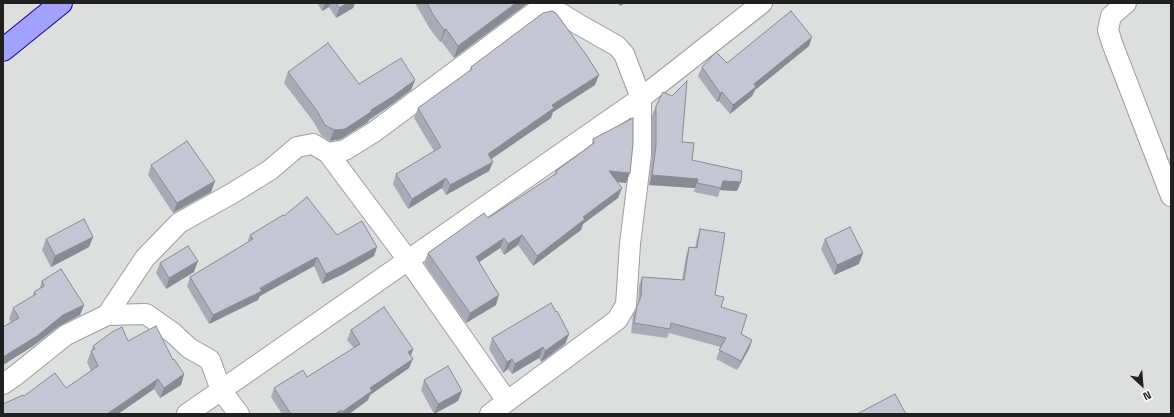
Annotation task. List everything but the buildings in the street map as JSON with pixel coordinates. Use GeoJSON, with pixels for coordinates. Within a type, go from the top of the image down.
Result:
{"type":"FeatureCollection","features":[{"type":"Feature","properties":{"kind":"main road"},"geometry":{"type":"LineString","coordinates":[[3,50],[61,3]]}},
{"type":"Feature","properties":{"kind":"street"},"geometry":{"type":"LineString","coordinates":[[186,414],[641,98],[762,3]]}},
{"type":"Feature","properties":{"kind":"street"},"geometry":{"type":"LineString","coordinates":[[1126,3],[1111,16],[1108,30],[1171,196]]}},
{"type":"Feature","properties":{"kind":"street"},"geometry":{"type":"LineString","coordinates":[[328,153],[345,150],[374,132],[535,12],[550,9],[562,14],[617,46],[624,54],[641,98],[641,155],[630,244],[626,305],[617,320],[490,414]]}},
{"type":"Feature","properties":{"kind":"street"},"geometry":{"type":"LineString","coordinates":[[107,315],[145,258],[179,223],[270,170],[297,147],[313,144],[328,153],[408,260],[507,401]]}},
{"type":"Feature","properties":{"kind":"street"},"geometry":{"type":"LineString","coordinates":[[3,384],[66,335],[107,315],[146,314],[173,333],[189,348],[210,360],[221,390],[239,414]]}},
{"type":"Feature","properties":{"kind":"shaded area"},"geometry":{"type":"Polygon","coordinates":[[[3,3],[1171,3],[1171,414],[3,414],[3,3]]]}}]}
